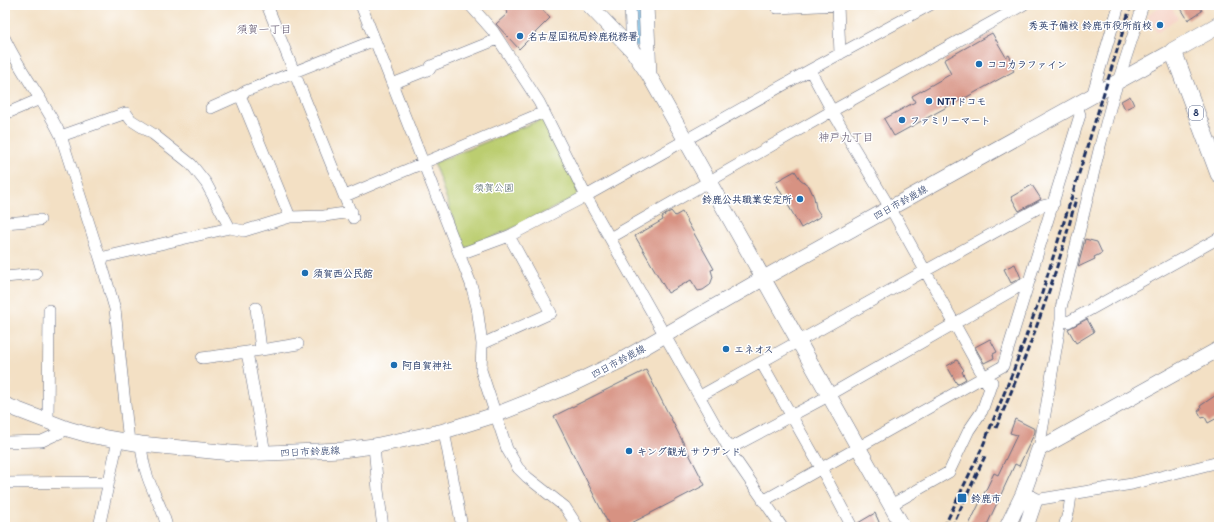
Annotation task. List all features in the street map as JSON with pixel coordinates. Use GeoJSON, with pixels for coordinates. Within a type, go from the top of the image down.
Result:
{"type":"FeatureCollection","features":[{"type":"Feature","properties":{"kind":"main road"},"geometry":{"type":"LineString","coordinates":[[589,5],[632,50],[649,75],[903,527]]}},
{"type":"Feature","properties":{"kind":"main road"},"geometry":{"type":"LineString","coordinates":[[646,5],[649,75]]}},
{"type":"Feature","properties":{"kind":"main road"},"geometry":{"type":"LineString","coordinates":[[1173,51],[1219,26]]}},
{"type":"Feature","properties":{"kind":"main road","name":"四日市鈴鹿線"},"geometry":{"type":"LineString","coordinates":[[5,405],[89,435],[129,442],[241,454],[342,450],[374,446],[444,431],[495,415],[598,372],[1173,51]]}},
{"type":"Feature","properties":{"kind":"main road","name":"8"},"geometry":{"type":"LineString","coordinates":[[1173,51],[1219,174]]}},
{"type":"Feature","properties":{"kind":"main road"},"geometry":{"type":"LineString","coordinates":[[1026,527],[1029,497],[1039,449],[1219,349]]}},
{"type":"Feature","properties":{"kind":"main road"},"geometry":{"type":"LineString","coordinates":[[1007,527],[1029,497]]}},
{"type":"Feature","properties":{"kind":"street"},"geometry":{"type":"LineString","coordinates":[[100,258],[230,228],[244,231],[290,217],[353,215],[267,5]]}},
{"type":"Feature","properties":{"kind":"street"},"geometry":{"type":"LineString","coordinates":[[361,5],[471,284],[477,307],[482,344],[481,370],[507,449],[518,468],[527,477],[565,506],[578,527]]}},
{"type":"Feature","properties":{"kind":"street"},"geometry":{"type":"LineString","coordinates":[[470,5],[493,31],[539,102],[586,196],[729,449],[782,527]]}},
{"type":"Feature","properties":{"kind":"street"},"geometry":{"type":"LineString","coordinates":[[630,5],[632,50]]}},
{"type":"Feature","properties":{"kind":"street"},"geometry":{"type":"LineString","coordinates":[[777,8],[838,5],[840,54]]}},
{"type":"Feature","properties":{"kind":"street"},"geometry":{"type":"LineString","coordinates":[[460,254],[509,236],[586,196],[810,70],[930,5]]}},
{"type":"Feature","properties":{"kind":"street"},"geometry":{"type":"LineString","coordinates":[[610,238],[832,111],[1023,5]]}},
{"type":"Feature","properties":{"kind":"street"},"geometry":{"type":"LineString","coordinates":[[1092,96],[1120,5]]}},
{"type":"Feature","properties":{"kind":"street"},"geometry":{"type":"LineString","coordinates":[[1039,449],[1061,320],[1061,308],[1101,142],[1143,5]]}},
{"type":"Feature","properties":{"kind":"street"},"geometry":{"type":"LineString","coordinates":[[5,39],[61,136],[115,309],[129,442],[143,460],[148,478],[160,505],[167,527]]}},
{"type":"Feature","properties":{"kind":"street"},"geometry":{"type":"LineString","coordinates":[[392,84],[430,69],[431,66],[498,39]]}},
{"type":"Feature","properties":{"kind":"street"},"geometry":{"type":"LineString","coordinates":[[211,108],[246,91],[375,40]]}},
{"type":"Feature","properties":{"kind":"street"},"geometry":{"type":"LineString","coordinates":[[810,70],[832,111],[890,208],[956,324],[990,388]]}},
{"type":"Feature","properties":{"kind":"street"},"geometry":{"type":"LineString","coordinates":[[240,95],[290,217]]}},
{"type":"Feature","properties":{"kind":"street"},"geometry":{"type":"LineString","coordinates":[[5,114],[40,99]]}},
{"type":"Feature","properties":{"kind":"street"},"geometry":{"type":"LineString","coordinates":[[763,501],[858,446],[1003,366],[1080,115],[1077,105]]}},
{"type":"Feature","properties":{"kind":"street"},"geometry":{"type":"LineString","coordinates":[[345,196],[544,112]]}},
{"type":"Feature","properties":{"kind":"street"},"geometry":{"type":"LineString","coordinates":[[61,136],[126,113],[131,120],[153,134],[191,164],[206,183],[230,228]]}},
{"type":"Feature","properties":{"kind":"street"},"geometry":{"type":"LineString","coordinates":[[700,396],[1042,206],[1054,203]]}},
{"type":"Feature","properties":{"kind":"street"},"geometry":{"type":"LineString","coordinates":[[5,223],[40,220]]}},
{"type":"Feature","properties":{"kind":"street"},"geometry":{"type":"LineString","coordinates":[[482,344],[551,313],[509,236]]}},
{"type":"Feature","properties":{"kind":"street"},"geometry":{"type":"LineString","coordinates":[[1061,320],[1068,322],[1219,238]]}},
{"type":"Feature","properties":{"kind":"street"},"geometry":{"type":"LineString","coordinates":[[5,277],[36,274]]}},
{"type":"Feature","properties":{"kind":"street"},"geometry":{"type":"LineString","coordinates":[[729,449],[956,324],[1029,281]]}},
{"type":"Feature","properties":{"kind":"street"},"geometry":{"type":"LineString","coordinates":[[256,308],[261,350]]}},
{"type":"Feature","properties":{"kind":"street"},"geometry":{"type":"LineString","coordinates":[[48,420],[49,310]]}},
{"type":"Feature","properties":{"kind":"street"},"geometry":{"type":"LineString","coordinates":[[202,358],[298,344]]}},
{"type":"Feature","properties":{"kind":"street"},"geometry":{"type":"LineString","coordinates":[[247,352],[265,453]]}},
{"type":"Feature","properties":{"kind":"street"},"geometry":{"type":"LineString","coordinates":[[761,362],[821,468],[852,527]]}},
{"type":"Feature","properties":{"kind":"street"},"geometry":{"type":"LineString","coordinates":[[891,505],[950,472],[969,430],[982,412],[995,371]]}},
{"type":"Feature","properties":{"kind":"street"},"geometry":{"type":"LineString","coordinates":[[5,442],[42,441],[68,428]]}},
{"type":"Feature","properties":{"kind":"street"},"geometry":{"type":"LineString","coordinates":[[444,431],[462,527]]}},
{"type":"Feature","properties":{"kind":"street"},"geometry":{"type":"LineString","coordinates":[[99,527],[109,482],[129,442]]}},
{"type":"Feature","properties":{"kind":"street"},"geometry":{"type":"LineString","coordinates":[[374,446],[383,527]]}},
{"type":"Feature","properties":{"kind":"street"},"geometry":{"type":"LineString","coordinates":[[1029,497],[1071,495],[1132,484],[1219,462]]}},
{"type":"Feature","properties":{"kind":"street"},"geometry":{"type":"LineString","coordinates":[[5,483],[109,482]]}},
{"type":"Feature","properties":{"kind":"street"},"geometry":{"type":"LineString","coordinates":[[1064,527],[1070,510],[1071,495]]}},
{"type":"Feature","properties":{"kind":"shaded area","name":"秀英予備校 鈴鹿市役所前校"},"geometry":{"type":"Polygon","coordinates":[[[1165,5],[1170,5],[1178,18],[1157,32],[1147,15],[1165,5]]]}},
{"type":"Feature","properties":{"kind":"green space","name":"須賀公園"},"geometry":{"type":"Polygon","coordinates":[[[540,120],[545,122],[578,189],[577,196],[518,226],[467,248],[462,243],[434,163],[540,120]]]}},
{"type":"Feature","properties":{"kind":"building","name":"名古屋国税局鈴鹿税務署"},"geometry":{"type":"Polygon","coordinates":[[[501,5],[538,5],[550,18],[519,49],[496,24],[508,13],[501,5]]]}},
{"type":"Feature","properties":{"kind":"building"},"geometry":{"type":"Polygon","coordinates":[[[1179,5],[1199,5],[1202,11],[1188,20],[1179,5]]]}},
{"type":"Feature","properties":{"kind":"building"},"geometry":{"type":"Polygon","coordinates":[[[992,33],[1006,57],[1009,55],[1015,67],[1012,68],[1014,71],[894,136],[884,119],[915,102],[912,96],[951,74],[944,60],[992,33]]]}},
{"type":"Feature","properties":{"kind":"building"},"geometry":{"type":"Polygon","coordinates":[[[1130,96],[1134,105],[1125,109],[1121,101],[1130,96]]]}},
{"type":"Feature","properties":{"kind":"building","name":"鈴鹿公共職業安定所"},"geometry":{"type":"Polygon","coordinates":[[[795,171],[800,179],[809,186],[814,197],[816,208],[821,216],[801,228],[775,182],[795,171]]]}},
{"type":"Feature","properties":{"kind":"building"},"geometry":{"type":"Polygon","coordinates":[[[1032,185],[1041,199],[1019,211],[1011,197],[1032,185]]]}},
{"type":"Feature","properties":{"kind":"building"},"geometry":{"type":"Polygon","coordinates":[[[671,211],[675,216],[682,212],[714,269],[711,270],[713,277],[710,285],[703,290],[698,291],[691,280],[668,293],[635,236],[663,220],[662,217],[671,211]]]}},
{"type":"Feature","properties":{"kind":"building"},"geometry":{"type":"Polygon","coordinates":[[[1085,239],[1097,242],[1102,253],[1094,257],[1095,259],[1078,267],[1085,239]]]}},
{"type":"Feature","properties":{"kind":"building"},"geometry":{"type":"Polygon","coordinates":[[[1015,264],[1021,278],[1011,283],[1004,269],[1015,264]]]}},
{"type":"Feature","properties":{"kind":"building"},"geometry":{"type":"Polygon","coordinates":[[[1087,319],[1094,332],[1076,343],[1068,329],[1087,319]]]}},
{"type":"Feature","properties":{"kind":"building"},"geometry":{"type":"Polygon","coordinates":[[[990,339],[997,352],[993,354],[994,358],[984,363],[975,347],[990,339]]]}},
{"type":"Feature","properties":{"kind":"building"},"geometry":{"type":"Polygon","coordinates":[[[957,360],[964,370],[962,372],[966,379],[957,384],[947,366],[957,360]]]}},
{"type":"Feature","properties":{"kind":"building","name":"キング観光 サウザンド"},"geometry":{"type":"Polygon","coordinates":[[[646,370],[705,485],[624,527],[610,527],[554,416],[646,370]]]}},
{"type":"Feature","properties":{"kind":"building"},"geometry":{"type":"Polygon","coordinates":[[[1219,393],[1219,417],[1208,423],[1205,417],[1202,418],[1198,411],[1201,409],[1200,406],[1219,393]]]}},
{"type":"Feature","properties":{"kind":"building"},"geometry":{"type":"Polygon","coordinates":[[[1015,419],[1035,429],[1035,432],[1019,466],[1015,464],[986,527],[968,527],[994,473],[998,475],[1017,435],[1010,433],[1015,419]]]}},
{"type":"Feature","properties":{"kind":"building"},"geometry":{"type":"Polygon","coordinates":[[[875,513],[879,522],[878,527],[859,527],[858,523],[875,513]]]}},
{"type":"Feature","properties":{"kind":"waterway"},"geometry":{"type":"LineString","coordinates":[[637,5],[638,36]]}},
{"type":"Feature","properties":{"kind":"railway"},"geometry":{"type":"LineString","coordinates":[[944,527],[982,448],[1014,369],[1042,293],[1131,5]]}},
{"type":"Feature","properties":{"kind":"railway"},"geometry":{"type":"LineString","coordinates":[[996,428],[1019,372],[1051,286],[1076,198]]}},
{"type":"Feature","properties":{"kind":"railway"},"geometry":{"type":"LineString","coordinates":[[952,527],[986,454]]}},
{"type":"Feature","properties":{"kind":"place","name":"秀英予備校 鈴鹿市役所前校"},"geometry":{"type":"Point","coordinates":[1160,25]}},
{"type":"Feature","properties":{"kind":"place","name":"名古屋国税局鈴鹿税務署"},"geometry":{"type":"Point","coordinates":[520,36]}},
{"type":"Feature","properties":{"kind":"place","name":"ココカラファイン"},"geometry":{"type":"Point","coordinates":[979,64]}},
{"type":"Feature","properties":{"kind":"place","name":"NTTドコモ"},"geometry":{"type":"Point","coordinates":[929,101]}},
{"type":"Feature","properties":{"kind":"place","name":"ファミリーマート"},"geometry":{"type":"Point","coordinates":[902,120]}},
{"type":"Feature","properties":{"kind":"place","name":"鈴鹿公共職業安定所"},"geometry":{"type":"Point","coordinates":[800,199]}},
{"type":"Feature","properties":{"kind":"place","name":"須賀西公民館"},"geometry":{"type":"Point","coordinates":[305,273]}},
{"type":"Feature","properties":{"kind":"place","name":"エネオス"},"geometry":{"type":"Point","coordinates":[726,349]}},
{"type":"Feature","properties":{"kind":"place","name":"阿自賀神社"},"geometry":{"type":"Point","coordinates":[394,365]}},
{"type":"Feature","properties":{"kind":"place","name":"キング観光 サウザンド"},"geometry":{"type":"Point","coordinates":[629,451]}},
{"type":"Feature","properties":{"kind":"place","name":"鈴鹿市"},"geometry":{"type":"Point","coordinates":[962,498]}},
{"type":"Feature","properties":{"kind":"district","name":"須賀一丁目"},"geometry":{"type":"Point","coordinates":[264,29]}},
{"type":"Feature","properties":{"kind":"district","name":"神戸九丁目"},"geometry":{"type":"Point","coordinates":[846,137]}}]}
